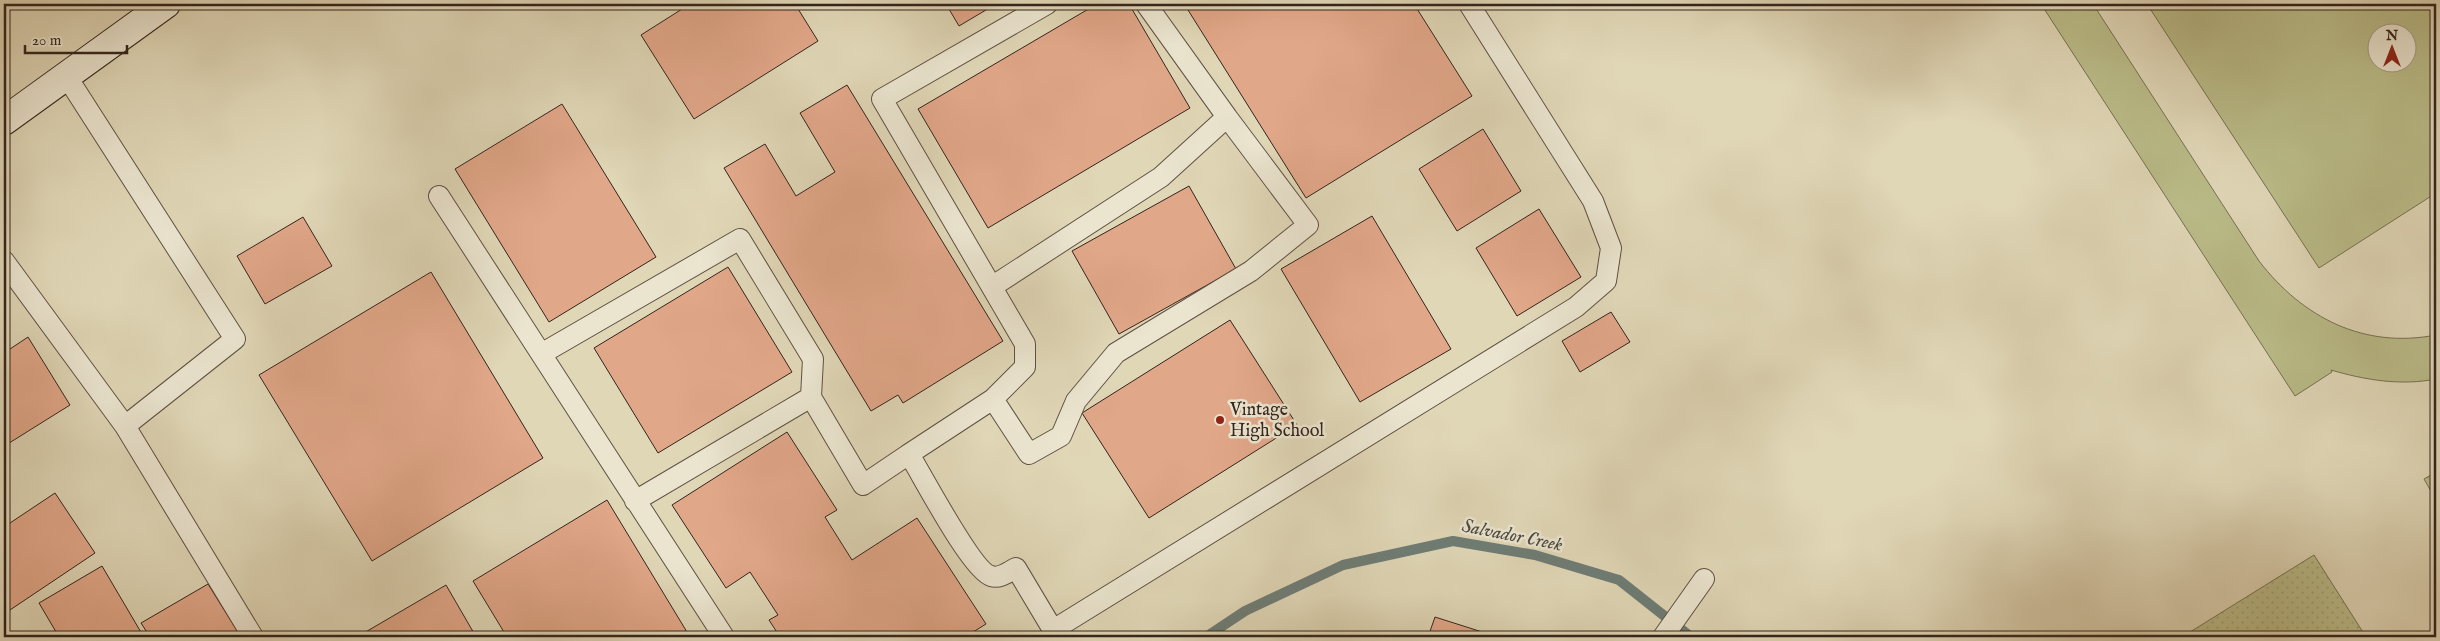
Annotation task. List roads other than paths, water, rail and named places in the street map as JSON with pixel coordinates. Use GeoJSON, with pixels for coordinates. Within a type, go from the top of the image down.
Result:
{"type":"FeatureCollection","features":[{"type":"Feature","properties":{"kind":"street"},"geometry":{"type":"LineString","coordinates":[[4,120],[166,4]]}},
{"type":"Feature","properties":{"kind":"lane"},"geometry":{"type":"LineString","coordinates":[[541,354],[740,238],[813,359],[811,397],[863,485],[992,399],[1025,367],[1025,344],[882,99],[1047,4]]}},
{"type":"Feature","properties":{"kind":"lane"},"geometry":{"type":"LineString","coordinates":[[992,399],[1028,454],[1037,450],[1061,436],[1076,401],[1116,353],[1251,271],[1308,225],[1146,4]]}},
{"type":"Feature","properties":{"kind":"lane"},"geometry":{"type":"LineString","coordinates":[[909,454],[970,557],[989,576],[999,577],[1016,568],[1053,630],[1576,307],[1606,281],[1611,248],[1594,201],[1469,4]]}},
{"type":"Feature","properties":{"kind":"lane"},"geometry":{"type":"LineString","coordinates":[[66,77],[235,339],[125,426]]}},
{"type":"Feature","properties":{"kind":"lane"},"geometry":{"type":"LineString","coordinates":[[992,286],[1161,177],[1227,117]]}},
{"type":"Feature","properties":{"kind":"lane"},"geometry":{"type":"LineString","coordinates":[[439,196],[724,637]]}},
{"type":"Feature","properties":{"kind":"lane"},"geometry":{"type":"LineString","coordinates":[[4,261],[125,426],[253,637]]}},
{"type":"Feature","properties":{"kind":"lane"},"geometry":{"type":"LineString","coordinates":[[635,501],[811,397]]}},
{"type":"Feature","properties":{"kind":"lane"},"geometry":{"type":"LineString","coordinates":[[1664,637],[1704,579]]}},
{"type":"Feature","properties":{"kind":"waterway","name":"Salvador Creek"},"geometry":{"type":"LineString","coordinates":[[1206,637],[1245,611],[1343,565],[1453,541],[1535,555],[1619,580],[1691,637]]}},
{"type":"Feature","properties":{"kind":"place","name":"Vintage High School"},"geometry":{"type":"Point","coordinates":[1220,420]}}]}
